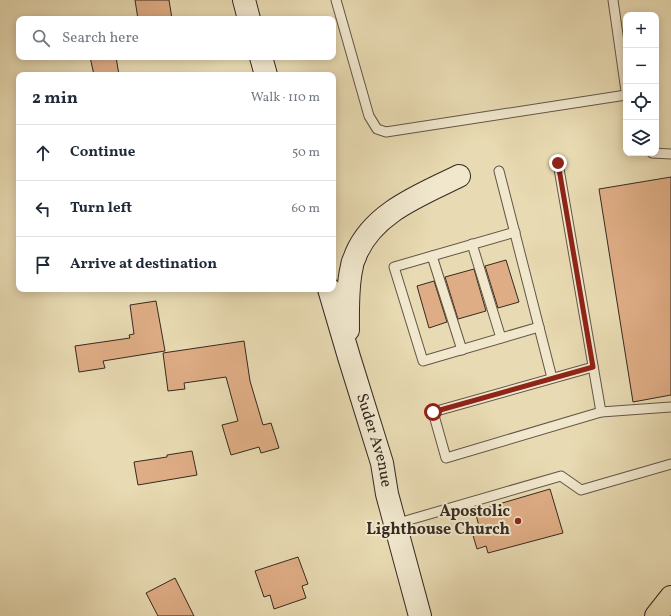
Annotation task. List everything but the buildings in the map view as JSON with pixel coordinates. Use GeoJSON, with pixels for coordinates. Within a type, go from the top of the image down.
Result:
{"type":"FeatureCollection","features":[{"type":"Feature","properties":{"kind":"highway"},"geometry":{"type":"LineString","coordinates":[[656,616],[671,596]]}},
{"type":"Feature","properties":{"kind":"street"},"geometry":{"type":"LineString","coordinates":[[244,0],[248,16]]}},
{"type":"Feature","properties":{"kind":"street"},"geometry":{"type":"LineString","coordinates":[[262,60],[265,72]]}},
{"type":"Feature","properties":{"kind":"street"},"geometry":{"type":"LineString","coordinates":[[349,357],[349,285],[352,265],[360,244],[372,229],[388,215],[408,201],[459,176]]}},
{"type":"Feature","properties":{"kind":"street","name":"Suder Avenue"},"geometry":{"type":"LineString","coordinates":[[330,292],[382,463],[387,494],[420,616]]}},
{"type":"Feature","properties":{"kind":"lane"},"geometry":{"type":"LineString","coordinates":[[336,0],[369,116],[377,129],[382,131],[386,132],[623,95]]}},
{"type":"Feature","properties":{"kind":"lane"},"geometry":{"type":"LineString","coordinates":[[613,0],[625,84]]}},
{"type":"Feature","properties":{"kind":"lane"},"geometry":{"type":"LineString","coordinates":[[659,153],[671,154]]}},
{"type":"Feature","properties":{"kind":"lane"},"geometry":{"type":"LineString","coordinates":[[558,163],[601,412]]}},
{"type":"Feature","properties":{"kind":"lane"},"geometry":{"type":"LineString","coordinates":[[499,170],[552,378]]}},
{"type":"Feature","properties":{"kind":"lane"},"geometry":{"type":"LineString","coordinates":[[515,232],[394,267],[423,361],[539,327]]}},
{"type":"Feature","properties":{"kind":"lane"},"geometry":{"type":"LineString","coordinates":[[472,244],[501,338]]}},
{"type":"Feature","properties":{"kind":"lane"},"geometry":{"type":"LineString","coordinates":[[432,256],[462,350]]}},
{"type":"Feature","properties":{"kind":"lane"},"geometry":{"type":"LineString","coordinates":[[593,367],[433,412],[446,458],[601,412],[671,407]]}},
{"type":"Feature","properties":{"kind":"lane"},"geometry":{"type":"LineString","coordinates":[[395,524],[561,476],[581,490],[671,464]]}},
{"type":"Feature","properties":{"kind":"place","name":"Apostolic Lighthouse Church"},"geometry":{"type":"Point","coordinates":[518,521]}},
{"type":"Feature","properties":{"kind":"route"},"geometry":{"type":"LineString","coordinates":[[433,412],[593,367],[558,163]]}}]}
